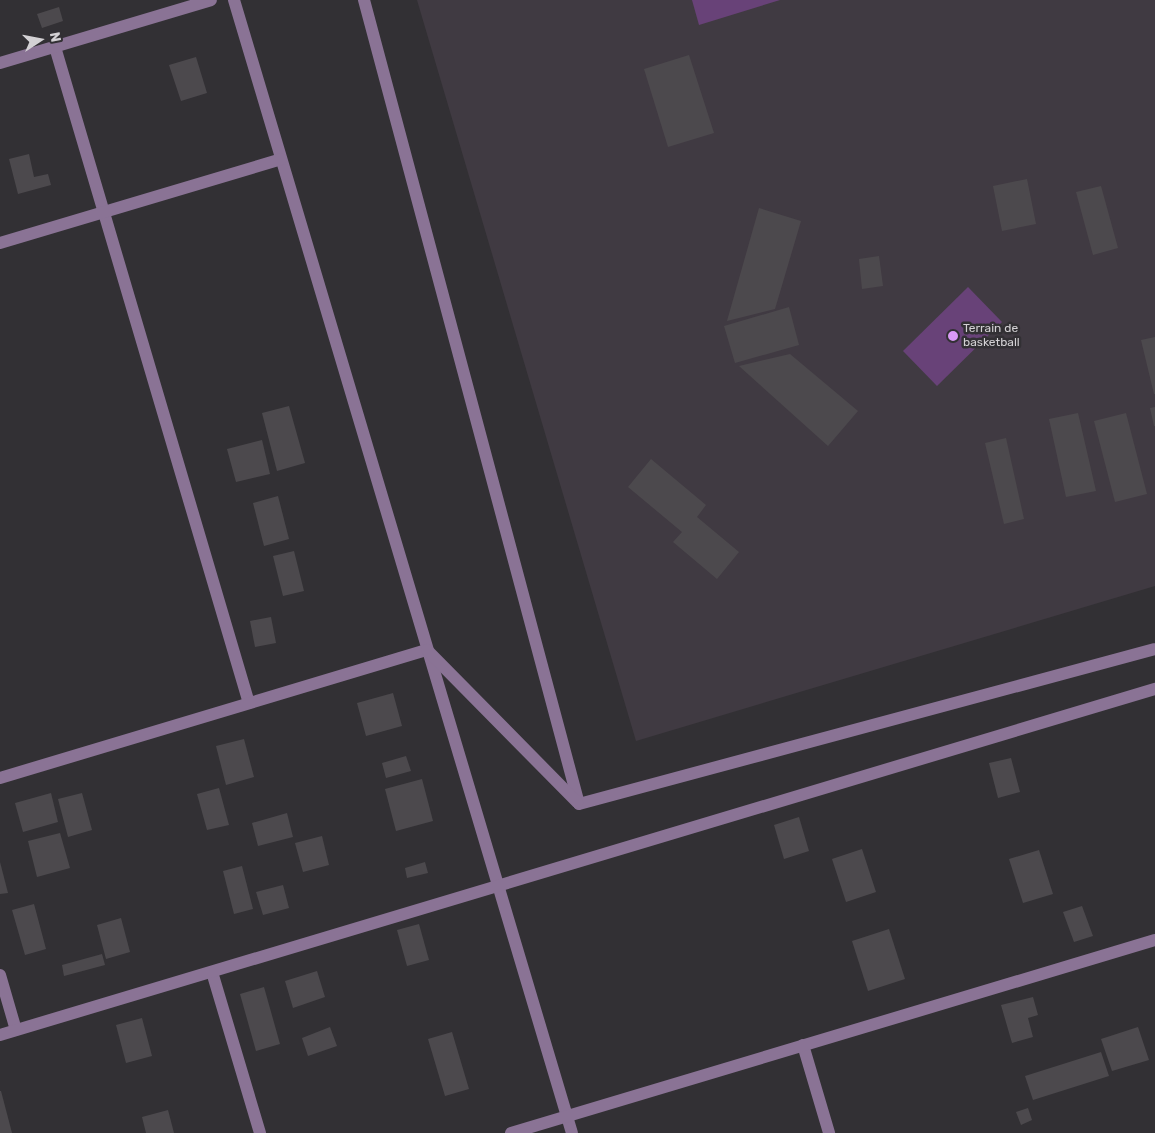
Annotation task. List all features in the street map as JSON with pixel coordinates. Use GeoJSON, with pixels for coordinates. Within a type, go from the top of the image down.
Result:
{"type":"FeatureCollection","features":[{"type":"Feature","properties":{"kind":"street"},"geometry":{"type":"LineString","coordinates":[[0,63],[211,0]]}},
{"type":"Feature","properties":{"kind":"street"},"geometry":{"type":"LineString","coordinates":[[234,0],[572,1133]]}},
{"type":"Feature","properties":{"kind":"street"},"geometry":{"type":"LineString","coordinates":[[364,0],[579,804]]}},
{"type":"Feature","properties":{"kind":"street"},"geometry":{"type":"LineString","coordinates":[[55,47],[250,703]]}},
{"type":"Feature","properties":{"kind":"street"},"geometry":{"type":"LineString","coordinates":[[0,243],[281,159]]}},
{"type":"Feature","properties":{"kind":"street"},"geometry":{"type":"LineString","coordinates":[[579,804],[1155,649]]}},
{"type":"Feature","properties":{"kind":"street"},"geometry":{"type":"LineString","coordinates":[[427,650],[579,804]]}},
{"type":"Feature","properties":{"kind":"street"},"geometry":{"type":"LineString","coordinates":[[0,778],[427,650]]}},
{"type":"Feature","properties":{"kind":"street"},"geometry":{"type":"LineString","coordinates":[[0,1035],[1155,689]]}},
{"type":"Feature","properties":{"kind":"street"},"geometry":{"type":"LineString","coordinates":[[511,1133],[1155,940]]}},
{"type":"Feature","properties":{"kind":"street"},"geometry":{"type":"LineString","coordinates":[[212,972],[260,1133]]}},
{"type":"Feature","properties":{"kind":"street"},"geometry":{"type":"LineString","coordinates":[[0,975],[16,1030]]}},
{"type":"Feature","properties":{"kind":"street"},"geometry":{"type":"LineString","coordinates":[[803,1045],[829,1133]]}},
{"type":"Feature","properties":{"kind":"shaded area"},"geometry":{"type":"Polygon","coordinates":[[[417,0],[1155,0],[1155,586],[636,741],[417,0]]]}},
{"type":"Feature","properties":{"kind":"shaded area"},"geometry":{"type":"Polygon","coordinates":[[[692,0],[780,0],[699,25],[692,0]]]}},
{"type":"Feature","properties":{"kind":"shaded area","name":"Terrain de basketball"},"geometry":{"type":"Polygon","coordinates":[[[968,287],[1002,322],[937,386],[903,351],[968,287]]]}},
{"type":"Feature","properties":{"kind":"building"},"geometry":{"type":"Polygon","coordinates":[[[59,7],[63,21],[42,28],[37,14],[59,7]]]}},
{"type":"Feature","properties":{"kind":"building"},"geometry":{"type":"Polygon","coordinates":[[[689,55],[714,133],[668,147],[644,69],[689,55]]]}},
{"type":"Feature","properties":{"kind":"building"},"geometry":{"type":"Polygon","coordinates":[[[196,57],[207,93],[181,101],[169,65],[196,57]]]}},
{"type":"Feature","properties":{"kind":"building"},"geometry":{"type":"Polygon","coordinates":[[[29,154],[34,177],[48,174],[51,185],[18,194],[9,159],[29,154]]]}},
{"type":"Feature","properties":{"kind":"building"},"geometry":{"type":"Polygon","coordinates":[[[1027,179],[1036,224],[1002,231],[993,186],[1027,179]]]}},
{"type":"Feature","properties":{"kind":"building"},"geometry":{"type":"Polygon","coordinates":[[[1101,186],[1118,248],[1093,255],[1076,192],[1101,186]]]}},
{"type":"Feature","properties":{"kind":"building"},"geometry":{"type":"Polygon","coordinates":[[[759,208],[801,221],[775,309],[727,321],[759,208]]]}},
{"type":"Feature","properties":{"kind":"building"},"geometry":{"type":"Polygon","coordinates":[[[879,256],[883,286],[862,289],[859,259],[879,256]]]}},
{"type":"Feature","properties":{"kind":"building"},"geometry":{"type":"Polygon","coordinates":[[[789,307],[799,345],[735,363],[724,326],[789,307]]]}},
{"type":"Feature","properties":{"kind":"building"},"geometry":{"type":"Polygon","coordinates":[[[1155,337],[1155,394],[1154,394],[1141,340],[1155,337]]]}},
{"type":"Feature","properties":{"kind":"building"},"geometry":{"type":"Polygon","coordinates":[[[790,354],[858,411],[828,446],[739,366],[790,354]]]}},
{"type":"Feature","properties":{"kind":"building"},"geometry":{"type":"Polygon","coordinates":[[[289,406],[305,463],[277,471],[262,413],[289,406]]]}},
{"type":"Feature","properties":{"kind":"building"},"geometry":{"type":"Polygon","coordinates":[[[1155,407],[1155,426],[1154,426],[1150,408],[1155,407]]]}},
{"type":"Feature","properties":{"kind":"building"},"geometry":{"type":"Polygon","coordinates":[[[1078,413],[1096,491],[1066,497],[1049,419],[1078,413]]]}},
{"type":"Feature","properties":{"kind":"building"},"geometry":{"type":"Polygon","coordinates":[[[1126,413],[1147,494],[1115,502],[1094,421],[1126,413]]]}},
{"type":"Feature","properties":{"kind":"building"},"geometry":{"type":"Polygon","coordinates":[[[1006,438],[1024,519],[1004,524],[985,443],[1006,438]]]}},
{"type":"Feature","properties":{"kind":"building"},"geometry":{"type":"Polygon","coordinates":[[[262,440],[270,474],[236,482],[227,449],[262,440]]]}},
{"type":"Feature","properties":{"kind":"building"},"geometry":{"type":"Polygon","coordinates":[[[651,459],[706,505],[697,517],[739,552],[717,579],[673,542],[682,532],[628,487],[651,459]]]}},
{"type":"Feature","properties":{"kind":"building"},"geometry":{"type":"Polygon","coordinates":[[[278,496],[289,539],[264,546],[253,503],[278,496]]]}},
{"type":"Feature","properties":{"kind":"building"},"geometry":{"type":"Polygon","coordinates":[[[294,551],[304,591],[283,596],[273,556],[294,551]]]}},
{"type":"Feature","properties":{"kind":"building"},"geometry":{"type":"Polygon","coordinates":[[[271,617],[276,643],[255,647],[250,621],[271,617]]]}},
{"type":"Feature","properties":{"kind":"building"},"geometry":{"type":"Polygon","coordinates":[[[393,693],[402,726],[366,736],[357,703],[393,693]]]}},
{"type":"Feature","properties":{"kind":"building"},"geometry":{"type":"Polygon","coordinates":[[[244,739],[254,777],[226,785],[216,746],[244,739]]]}},
{"type":"Feature","properties":{"kind":"building"},"geometry":{"type":"Polygon","coordinates":[[[406,756],[411,771],[386,778],[382,763],[406,756]]]}},
{"type":"Feature","properties":{"kind":"building"},"geometry":{"type":"Polygon","coordinates":[[[1011,758],[1020,792],[998,798],[989,763],[1011,758]]]}},
{"type":"Feature","properties":{"kind":"building"},"geometry":{"type":"Polygon","coordinates":[[[422,779],[433,821],[396,831],[385,789],[422,779]]]}},
{"type":"Feature","properties":{"kind":"building"},"geometry":{"type":"Polygon","coordinates":[[[219,788],[229,825],[207,830],[197,794],[219,788]]]}},
{"type":"Feature","properties":{"kind":"building"},"geometry":{"type":"Polygon","coordinates":[[[51,793],[58,822],[23,832],[15,803],[51,793]]]}},
{"type":"Feature","properties":{"kind":"building"},"geometry":{"type":"Polygon","coordinates":[[[82,793],[92,830],[68,837],[58,799],[82,793]]]}},
{"type":"Feature","properties":{"kind":"building"},"geometry":{"type":"Polygon","coordinates":[[[287,813],[293,837],[258,846],[252,823],[287,813]]]}},
{"type":"Feature","properties":{"kind":"building"},"geometry":{"type":"Polygon","coordinates":[[[799,817],[809,851],[784,859],[774,825],[799,817]]]}},
{"type":"Feature","properties":{"kind":"building"},"geometry":{"type":"Polygon","coordinates":[[[60,833],[70,868],[37,877],[28,841],[60,833]]]}},
{"type":"Feature","properties":{"kind":"building"},"geometry":{"type":"Polygon","coordinates":[[[322,836],[329,865],[303,872],[295,843],[322,836]]]}},
{"type":"Feature","properties":{"kind":"building"},"geometry":{"type":"Polygon","coordinates":[[[862,849],[876,892],[846,902],[832,859],[862,849]]]}},
{"type":"Feature","properties":{"kind":"building"},"geometry":{"type":"Polygon","coordinates":[[[1039,850],[1053,894],[1023,903],[1009,859],[1039,850]]]}},
{"type":"Feature","properties":{"kind":"building"},"geometry":{"type":"Polygon","coordinates":[[[0,862],[8,893],[0,894],[0,862]]]}},
{"type":"Feature","properties":{"kind":"building"},"geometry":{"type":"Polygon","coordinates":[[[425,862],[428,873],[407,878],[405,868],[425,862]]]}},
{"type":"Feature","properties":{"kind":"building"},"geometry":{"type":"Polygon","coordinates":[[[242,866],[253,909],[234,914],[223,871],[242,866]]]}},
{"type":"Feature","properties":{"kind":"building"},"geometry":{"type":"Polygon","coordinates":[[[283,885],[289,908],[263,915],[256,892],[283,885]]]}},
{"type":"Feature","properties":{"kind":"building"},"geometry":{"type":"Polygon","coordinates":[[[34,904],[46,949],[25,955],[12,910],[34,904]]]}},
{"type":"Feature","properties":{"kind":"building"},"geometry":{"type":"Polygon","coordinates":[[[1082,906],[1093,936],[1074,942],[1063,912],[1082,906]]]}},
{"type":"Feature","properties":{"kind":"building"},"geometry":{"type":"Polygon","coordinates":[[[121,918],[130,952],[106,959],[97,925],[121,918]]]}},
{"type":"Feature","properties":{"kind":"building"},"geometry":{"type":"Polygon","coordinates":[[[419,924],[429,960],[407,966],[397,930],[419,924]]]}},
{"type":"Feature","properties":{"kind":"building"},"geometry":{"type":"Polygon","coordinates":[[[889,929],[905,979],[868,991],[852,941],[889,929]]]}},
{"type":"Feature","properties":{"kind":"building"},"geometry":{"type":"Polygon","coordinates":[[[102,954],[105,965],[64,976],[62,965],[102,954]]]}},
{"type":"Feature","properties":{"kind":"building"},"geometry":{"type":"Polygon","coordinates":[[[317,971],[325,997],[293,1008],[285,981],[317,971]]]}},
{"type":"Feature","properties":{"kind":"building"},"geometry":{"type":"Polygon","coordinates":[[[264,987],[280,1044],[256,1051],[240,994],[264,987]]]}},
{"type":"Feature","properties":{"kind":"building"},"geometry":{"type":"Polygon","coordinates":[[[1033,997],[1038,1015],[1028,1018],[1033,1037],[1012,1043],[1001,1005],[1033,997]]]}},
{"type":"Feature","properties":{"kind":"building"},"geometry":{"type":"Polygon","coordinates":[[[142,1018],[152,1056],[126,1063],[116,1025],[142,1018]]]}},
{"type":"Feature","properties":{"kind":"building"},"geometry":{"type":"Polygon","coordinates":[[[330,1027],[337,1046],[308,1056],[302,1038],[330,1027]]]}},
{"type":"Feature","properties":{"kind":"building"},"geometry":{"type":"Polygon","coordinates":[[[1138,1027],[1149,1060],[1112,1071],[1101,1039],[1138,1027]]]}},
{"type":"Feature","properties":{"kind":"building"},"geometry":{"type":"Polygon","coordinates":[[[452,1032],[469,1089],[445,1096],[428,1039],[452,1032]]]}},
{"type":"Feature","properties":{"kind":"building"},"geometry":{"type":"Polygon","coordinates":[[[1101,1052],[1109,1076],[1033,1100],[1025,1076],[1101,1052]]]}},
{"type":"Feature","properties":{"kind":"building"},"geometry":{"type":"Polygon","coordinates":[[[1,1091],[12,1133],[0,1133],[1,1091]]]}},
{"type":"Feature","properties":{"kind":"building"},"geometry":{"type":"Polygon","coordinates":[[[1028,1108],[1032,1120],[1021,1125],[1016,1112],[1028,1108]]]}},
{"type":"Feature","properties":{"kind":"building"},"geometry":{"type":"Polygon","coordinates":[[[168,1110],[174,1133],[146,1133],[142,1117],[168,1110]]]}},
{"type":"Feature","properties":{"kind":"place","name":"Terrain de basketball"},"geometry":{"type":"Point","coordinates":[953,336]}}]}
